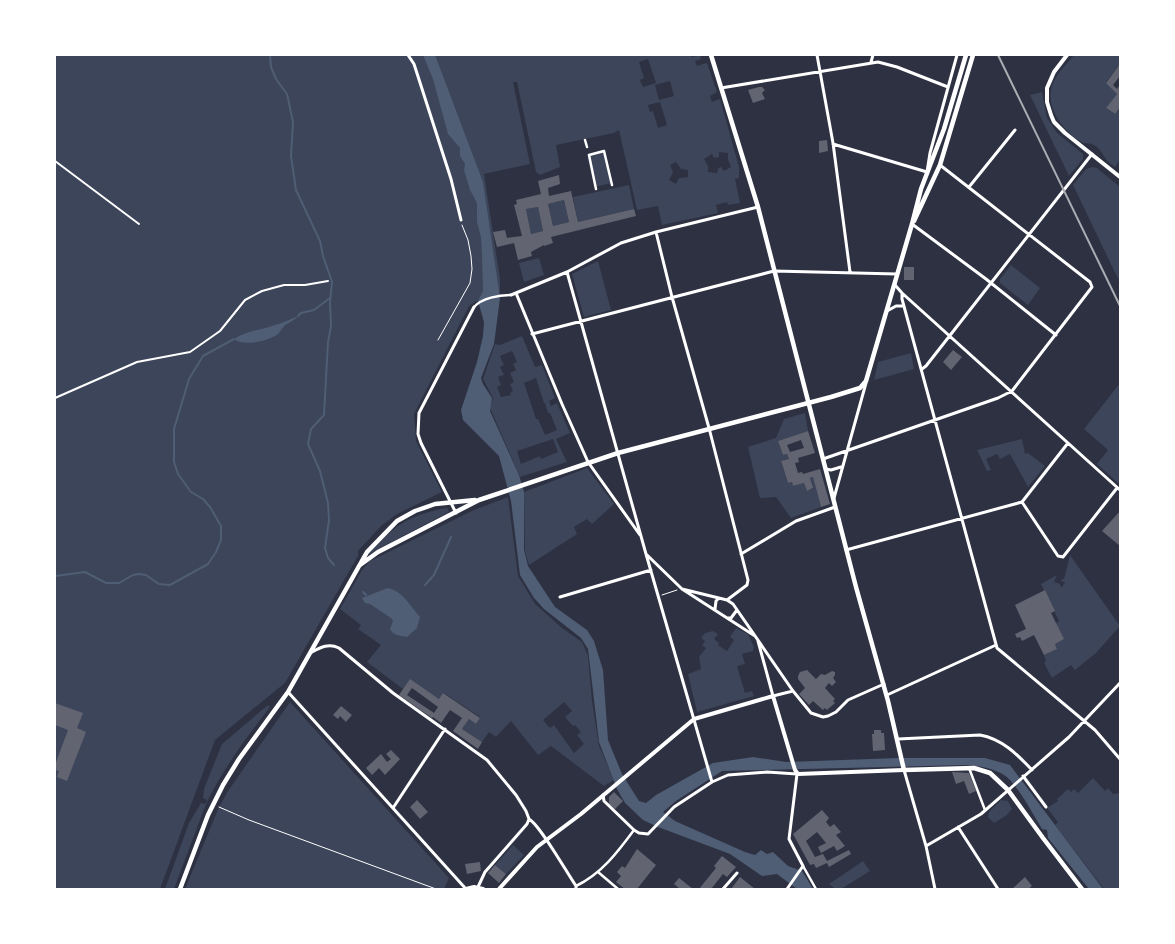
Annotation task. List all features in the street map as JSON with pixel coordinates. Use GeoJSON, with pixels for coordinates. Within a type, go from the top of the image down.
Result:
{"type":"FeatureCollection","features":[{"type":"Feature","properties":{"kind":"main road"},"geometry":{"type":"LineString","coordinates":[[711,55],[758,207],[833,501],[887,695],[904,768],[969,768],[987,771],[996,777],[1008,790],[1042,838],[1082,889]]}},
{"type":"Feature","properties":{"kind":"main road"},"geometry":{"type":"LineString","coordinates":[[360,565],[378,552],[479,500],[618,453],[858,389],[866,381],[917,203],[944,129],[966,55]]}},
{"type":"Feature","properties":{"kind":"main road"},"geometry":{"type":"LineString","coordinates":[[912,224],[920,211],[940,165],[973,55]]}},
{"type":"Feature","properties":{"kind":"main road"},"geometry":{"type":"LineString","coordinates":[[180,889],[208,815],[220,791],[239,759],[288,692],[367,552],[397,521],[415,511],[435,504],[479,500]]}},
{"type":"Feature","properties":{"kind":"street"},"geometry":{"type":"LineString","coordinates":[[408,55],[414,64],[451,178],[461,220]]}},
{"type":"Feature","properties":{"kind":"street"},"geometry":{"type":"LineString","coordinates":[[817,55],[833,143],[850,272]]}},
{"type":"Feature","properties":{"kind":"street"},"geometry":{"type":"LineString","coordinates":[[871,62],[873,55]]}},
{"type":"Feature","properties":{"kind":"street"},"geometry":{"type":"LineString","coordinates":[[833,143],[927,172],[930,154],[957,55]]}},
{"type":"Feature","properties":{"kind":"street"},"geometry":{"type":"LineString","coordinates":[[1067,55],[1050,79],[1047,88],[1047,102],[1051,115],[1057,125],[1120,177]]}},
{"type":"Feature","properties":{"kind":"street"},"geometry":{"type":"LineString","coordinates":[[721,88],[871,62],[886,63],[948,87]]}},
{"type":"Feature","properties":{"kind":"street"},"geometry":{"type":"LineString","coordinates":[[969,187],[1015,130]]}},
{"type":"Feature","properties":{"kind":"street"},"geometry":{"type":"LineString","coordinates":[[585,140],[587,147]]}},
{"type":"Feature","properties":{"kind":"street"},"geometry":{"type":"LineString","coordinates":[[596,189],[588,154],[604,151],[612,186]]}},
{"type":"Feature","properties":{"kind":"street"},"geometry":{"type":"LineString","coordinates":[[922,369],[1092,154]]}},
{"type":"Feature","properties":{"kind":"street"},"geometry":{"type":"LineString","coordinates":[[823,459],[998,398],[1012,391],[1091,289],[1092,285],[1090,282],[940,165]]}},
{"type":"Feature","properties":{"kind":"street"},"geometry":{"type":"LineString","coordinates":[[456,512],[421,443],[418,434],[418,413],[474,307],[479,303],[499,296],[511,295],[567,272],[621,243],[656,232],[758,207]]}},
{"type":"Feature","properties":{"kind":"street"},"geometry":{"type":"LineString","coordinates":[[912,224],[1056,334]]}},
{"type":"Feature","properties":{"kind":"street"},"geometry":{"type":"LineString","coordinates":[[656,232],[672,298],[710,428],[748,582],[726,600]]}},
{"type":"Feature","properties":{"kind":"street"},"geometry":{"type":"LineString","coordinates":[[532,334],[774,270],[898,274]]}},
{"type":"Feature","properties":{"kind":"street"},"geometry":{"type":"LineString","coordinates":[[567,272],[711,781]]}},
{"type":"Feature","properties":{"kind":"street"},"geometry":{"type":"LineString","coordinates":[[894,284],[1119,489],[1063,557],[1058,556],[1022,502]]}},
{"type":"Feature","properties":{"kind":"street"},"geometry":{"type":"LineString","coordinates":[[516,293],[588,462],[642,538]]}},
{"type":"Feature","properties":{"kind":"street"},"geometry":{"type":"LineString","coordinates":[[902,293],[934,420],[997,648],[1085,721],[1120,758]]}},
{"type":"Feature","properties":{"kind":"street"},"geometry":{"type":"LineString","coordinates":[[886,312],[896,306],[904,306]]}},
{"type":"Feature","properties":{"kind":"street"},"geometry":{"type":"LineString","coordinates":[[833,501],[841,466],[866,381]]}},
{"type":"Feature","properties":{"kind":"street"},"geometry":{"type":"LineString","coordinates":[[846,550],[1022,502],[1068,443]]}},
{"type":"Feature","properties":{"kind":"street"},"geometry":{"type":"LineString","coordinates":[[825,468],[836,470],[841,466]]}},
{"type":"Feature","properties":{"kind":"street"},"geometry":{"type":"LineString","coordinates":[[741,554],[796,521],[835,507]]}},
{"type":"Feature","properties":{"kind":"street"},"geometry":{"type":"LineString","coordinates":[[646,554],[682,589],[756,638],[796,772],[789,838],[802,868],[816,889]]}},
{"type":"Feature","properties":{"kind":"street"},"geometry":{"type":"LineString","coordinates":[[560,597],[651,570]]}},
{"type":"Feature","properties":{"kind":"street"},"geometry":{"type":"LineString","coordinates":[[682,589],[726,600],[737,610],[793,691],[811,713],[823,717],[836,712],[848,700],[884,684]]}},
{"type":"Feature","properties":{"kind":"street"},"geometry":{"type":"LineString","coordinates":[[715,610],[716,601],[719,598]]}},
{"type":"Feature","properties":{"kind":"street"},"geometry":{"type":"LineString","coordinates":[[728,618],[731,618],[737,610]]}},
{"type":"Feature","properties":{"kind":"street"},"geometry":{"type":"LineString","coordinates":[[887,695],[996,645]]}},
{"type":"Feature","properties":{"kind":"street"},"geometry":{"type":"LineString","coordinates":[[288,692],[466,889],[480,888],[485,872],[527,824],[526,811],[516,795],[494,768],[478,753],[393,693],[339,648],[325,646],[311,652]]}},
{"type":"Feature","properties":{"kind":"street"},"geometry":{"type":"LineString","coordinates":[[926,846],[985,810],[1085,721],[1120,683]]}},
{"type":"Feature","properties":{"kind":"street"},"geometry":{"type":"LineString","coordinates":[[499,889],[537,847],[547,841],[694,720],[793,691]]}},
{"type":"Feature","properties":{"kind":"street"},"geometry":{"type":"LineString","coordinates":[[393,808],[445,730]]}},
{"type":"Feature","properties":{"kind":"street"},"geometry":{"type":"LineString","coordinates":[[898,739],[980,735],[993,738],[1008,747],[1032,770]]}},
{"type":"Feature","properties":{"kind":"street"},"geometry":{"type":"LineString","coordinates":[[603,795],[604,801],[634,830],[639,833],[648,834],[666,814],[684,800],[711,781],[728,775],[791,772],[796,772],[800,775],[904,768],[926,846],[935,889]]}},
{"type":"Feature","properties":{"kind":"street"},"geometry":{"type":"LineString","coordinates":[[969,768],[985,810]]}},
{"type":"Feature","properties":{"kind":"street"},"geometry":{"type":"LineString","coordinates":[[1022,777],[1046,807]]}},
{"type":"Feature","properties":{"kind":"street"},"geometry":{"type":"LineString","coordinates":[[528,819],[532,821],[547,841],[576,887],[598,872],[634,830]]}},
{"type":"Feature","properties":{"kind":"street"},"geometry":{"type":"LineString","coordinates":[[958,827],[998,889]]}},
{"type":"Feature","properties":{"kind":"street"},"geometry":{"type":"LineString","coordinates":[[787,889],[802,868]]}},
{"type":"Feature","properties":{"kind":"street"},"geometry":{"type":"LineString","coordinates":[[598,872],[618,889]]}},
{"type":"Feature","properties":{"kind":"street"},"geometry":{"type":"LineString","coordinates":[[722,889],[737,872]]}},
{"type":"Feature","properties":{"kind":"lane"},"geometry":{"type":"LineString","coordinates":[[55,161],[138,224]]}},
{"type":"Feature","properties":{"kind":"lane"},"geometry":{"type":"LineString","coordinates":[[55,398],[137,362],[190,352],[220,331],[245,300],[262,291],[284,285],[305,285],[328,281]]}},
{"type":"Feature","properties":{"kind":"path"},"geometry":{"type":"LineString","coordinates":[[438,340],[470,283],[472,270],[471,256],[461,220]]}},
{"type":"Feature","properties":{"kind":"path"},"geometry":{"type":"LineString","coordinates":[[658,596],[682,589]]}},
{"type":"Feature","properties":{"kind":"path"},"geometry":{"type":"LineString","coordinates":[[219,808],[436,889]]}},
{"type":"Feature","properties":{"kind":"shaded area"},"geometry":{"type":"Polygon","coordinates":[[[55,55],[690,55],[692,57],[700,55],[701,59],[695,61],[697,66],[707,63],[717,92],[710,96],[712,102],[720,99],[739,167],[739,178],[735,179],[740,203],[728,205],[727,202],[716,205],[718,213],[662,225],[658,206],[637,210],[619,130],[614,133],[556,145],[560,167],[540,175],[536,172],[517,82],[513,82],[530,164],[484,174],[500,279],[500,292],[469,306],[414,414],[416,441],[442,492],[397,514],[381,526],[358,551],[358,556],[285,683],[215,740],[160,889],[55,889],[55,55]],[[648,59],[639,62],[644,78],[640,80],[643,87],[656,83],[648,59]],[[670,81],[655,85],[659,100],[674,96],[670,81]],[[660,102],[648,105],[650,112],[653,111],[658,128],[667,125],[660,102]],[[719,152],[719,157],[714,158],[712,154],[704,159],[708,166],[708,172],[717,173],[718,168],[721,167],[724,171],[731,167],[728,153],[719,152]],[[676,162],[670,165],[673,172],[669,180],[676,184],[679,178],[688,177],[688,170],[681,169],[676,162]]]}},
{"type":"Feature","properties":{"kind":"shaded area"},"geometry":{"type":"Polygon","coordinates":[[[423,55],[435,55],[483,182],[500,298],[494,344],[481,378],[492,398],[490,411],[519,475],[524,492],[524,550],[528,566],[555,607],[587,630],[594,641],[603,670],[608,740],[622,774],[639,801],[646,803],[656,795],[713,763],[753,757],[786,762],[899,758],[985,758],[1010,765],[1103,889],[1089,889],[1048,838],[1047,830],[1042,829],[1009,779],[995,771],[981,767],[967,765],[722,771],[676,801],[663,812],[675,821],[745,852],[755,855],[761,850],[767,854],[773,852],[788,866],[802,871],[813,889],[797,889],[777,874],[762,876],[730,854],[643,820],[625,803],[617,789],[599,742],[588,649],[581,638],[544,609],[534,598],[520,575],[511,501],[499,456],[463,420],[461,410],[477,362],[483,336],[484,322],[478,301],[483,291],[481,237],[477,222],[477,203],[470,190],[464,170],[465,164],[460,156],[460,148],[448,134],[433,79],[423,55]]]}},
{"type":"Feature","properties":{"kind":"shaded area"},"geometry":{"type":"Polygon","coordinates":[[[1074,55],[1120,55],[1120,64],[1106,82],[1117,94],[1106,108],[1114,114],[1120,107],[1120,160],[1115,167],[1096,146],[1083,143],[1075,138],[1061,124],[1052,107],[1051,88],[1059,73],[1074,55]]]}},
{"type":"Feature","properties":{"kind":"shaded area"},"geometry":{"type":"Polygon","coordinates":[[[1042,92],[1047,118],[1057,133],[1083,154],[1083,159],[1069,176],[1030,95],[1042,92]]]}},
{"type":"Feature","properties":{"kind":"shaded area"},"geometry":{"type":"Polygon","coordinates":[[[605,149],[612,183],[594,187],[587,154],[605,149]]]}},
{"type":"Feature","properties":{"kind":"shaded area"},"geometry":{"type":"Polygon","coordinates":[[[1097,168],[1120,187],[1120,283],[1073,185],[1086,169],[1097,168]]]}},
{"type":"Feature","properties":{"kind":"shaded area"},"geometry":{"type":"Polygon","coordinates":[[[629,185],[634,209],[578,222],[573,197],[629,185]]]}},
{"type":"Feature","properties":{"kind":"shaded area"},"geometry":{"type":"Polygon","coordinates":[[[564,200],[569,222],[553,226],[548,204],[564,200]]]}},
{"type":"Feature","properties":{"kind":"shaded area"},"geometry":{"type":"Polygon","coordinates":[[[538,207],[543,231],[531,234],[526,209],[538,207]]]}},
{"type":"Feature","properties":{"kind":"shaded area"},"geometry":{"type":"Polygon","coordinates":[[[539,258],[544,275],[524,282],[519,263],[539,258]]]}},
{"type":"Feature","properties":{"kind":"shaded area"},"geometry":{"type":"Polygon","coordinates":[[[598,261],[611,310],[584,317],[572,274],[598,261]]]}},
{"type":"Feature","properties":{"kind":"shaded area"},"geometry":{"type":"Polygon","coordinates":[[[1011,265],[1040,288],[1028,305],[1000,283],[1000,279],[1011,265]]]}},
{"type":"Feature","properties":{"kind":"shaded area"},"geometry":{"type":"Polygon","coordinates":[[[298,316],[285,325],[278,334],[269,339],[243,343],[234,339],[244,334],[298,316]]]}},
{"type":"Feature","properties":{"kind":"shaded area"},"geometry":{"type":"Polygon","coordinates":[[[522,336],[535,367],[542,365],[555,398],[549,401],[551,406],[557,403],[570,433],[556,439],[567,462],[520,477],[490,408],[493,398],[483,379],[495,344],[500,345],[522,336]],[[512,351],[500,356],[504,365],[500,367],[504,375],[498,377],[501,385],[497,387],[501,397],[511,395],[510,393],[513,391],[510,384],[514,382],[510,373],[516,370],[513,364],[517,362],[512,351]],[[536,378],[524,383],[536,419],[538,419],[545,435],[557,430],[550,413],[548,413],[536,378]],[[553,439],[517,451],[521,464],[540,456],[541,459],[558,452],[553,439]]]}},
{"type":"Feature","properties":{"kind":"shaded area"},"geometry":{"type":"Polygon","coordinates":[[[911,353],[914,369],[874,380],[878,362],[911,353]]]}},
{"type":"Feature","properties":{"kind":"shaded area"},"geometry":{"type":"Polygon","coordinates":[[[1120,383],[1120,481],[1118,483],[1097,464],[1108,450],[1084,429],[1120,383]]]}},
{"type":"Feature","properties":{"kind":"shaded area"},"geometry":{"type":"Polygon","coordinates":[[[805,413],[808,431],[778,441],[783,455],[787,454],[789,459],[781,462],[788,483],[792,482],[793,486],[804,483],[807,490],[813,489],[810,478],[813,477],[821,507],[791,518],[776,497],[760,498],[748,447],[776,438],[784,419],[805,413]]]}},
{"type":"Feature","properties":{"kind":"shaded area"},"geometry":{"type":"Polygon","coordinates":[[[1022,439],[1025,454],[1028,453],[1045,466],[1028,487],[1010,454],[1000,459],[997,454],[986,459],[991,470],[987,471],[977,450],[1022,439]]]}},
{"type":"Feature","properties":{"kind":"shaded area"},"geometry":{"type":"Polygon","coordinates":[[[587,468],[614,504],[592,524],[587,519],[574,527],[577,534],[529,565],[525,552],[524,492],[587,468]]]}},
{"type":"Feature","properties":{"kind":"shaded area"},"geometry":{"type":"Polygon","coordinates":[[[508,497],[518,576],[535,604],[562,628],[582,642],[588,656],[599,746],[614,780],[604,786],[551,746],[538,755],[511,721],[496,737],[489,732],[482,742],[462,729],[469,719],[476,724],[480,717],[444,693],[439,699],[410,680],[403,689],[367,662],[381,645],[358,629],[361,625],[340,609],[362,570],[370,561],[474,510],[508,497]],[[564,702],[543,720],[550,728],[554,725],[574,753],[584,744],[577,735],[581,732],[565,717],[572,711],[564,702]]]}},
{"type":"Feature","properties":{"kind":"shaded area"},"geometry":{"type":"Polygon","coordinates":[[[447,508],[449,512],[367,556],[393,529],[402,523],[422,514],[447,508]]]}},
{"type":"Feature","properties":{"kind":"shaded area"},"geometry":{"type":"Polygon","coordinates":[[[1070,555],[1120,626],[1096,653],[1075,670],[1071,665],[1052,678],[1044,663],[1046,661],[1044,655],[1057,649],[1055,644],[1056,623],[1059,621],[1041,584],[1057,575],[1054,582],[1062,587],[1065,582],[1061,581],[1064,579],[1070,555]]]}},
{"type":"Feature","properties":{"kind":"shaded area"},"geometry":{"type":"Polygon","coordinates":[[[388,588],[398,592],[420,617],[417,628],[407,637],[393,633],[390,629],[393,621],[391,618],[370,604],[365,603],[362,598],[388,588]]]}},
{"type":"Feature","properties":{"kind":"shaded area"},"geometry":{"type":"Polygon","coordinates":[[[736,628],[748,634],[754,647],[753,651],[742,654],[745,664],[737,666],[745,693],[752,691],[754,696],[697,712],[688,674],[701,669],[699,657],[706,648],[702,645],[705,641],[701,638],[705,633],[713,631],[718,634],[714,639],[719,643],[718,645],[727,651],[734,640],[730,637],[736,628]]]}},
{"type":"Feature","properties":{"kind":"shaded area"},"geometry":{"type":"Polygon","coordinates":[[[290,702],[449,878],[444,889],[185,889],[219,807],[228,791],[290,702]]]}},
{"type":"Feature","properties":{"kind":"shaded area"},"geometry":{"type":"Polygon","coordinates":[[[268,705],[270,707],[235,754],[206,804],[174,889],[165,889],[189,823],[201,803],[205,804],[207,800],[203,798],[204,789],[222,744],[268,705]]]}},
{"type":"Feature","properties":{"kind":"shaded area"},"geometry":{"type":"Polygon","coordinates":[[[1093,778],[1105,791],[1108,788],[1113,794],[1120,793],[1120,889],[1104,889],[1055,825],[1058,822],[1047,808],[1058,801],[1057,799],[1068,789],[1071,792],[1074,789],[1078,793],[1093,778]]]}},
{"type":"Feature","properties":{"kind":"shaded area"},"geometry":{"type":"Polygon","coordinates":[[[1001,800],[1008,801],[1012,809],[1007,815],[994,823],[988,817],[989,812],[1001,800]]]}},
{"type":"Feature","properties":{"kind":"shaded area"},"geometry":{"type":"Polygon","coordinates":[[[513,845],[524,855],[506,874],[495,865],[513,845]]]}},
{"type":"Feature","properties":{"kind":"shaded area"},"geometry":{"type":"Polygon","coordinates":[[[863,861],[870,871],[841,889],[835,889],[829,884],[863,861]]]}},
{"type":"Feature","properties":{"kind":"building"},"geometry":{"type":"Polygon","coordinates":[[[1120,64],[1120,76],[1113,85],[1117,89],[1120,85],[1120,107],[1115,114],[1106,108],[1117,94],[1106,83],[1120,64]]]}},
{"type":"Feature","properties":{"kind":"building"},"geometry":{"type":"Polygon","coordinates":[[[759,87],[765,90],[762,93],[765,99],[753,103],[748,90],[759,87]]]}},
{"type":"Feature","properties":{"kind":"building"},"geometry":{"type":"Polygon","coordinates":[[[827,140],[828,151],[819,153],[819,141],[827,140]]]}},
{"type":"Feature","properties":{"kind":"building"},"geometry":{"type":"Polygon","coordinates":[[[559,175],[560,184],[548,188],[549,196],[571,191],[578,222],[634,209],[636,216],[551,237],[553,243],[544,245],[531,252],[532,256],[518,260],[514,243],[497,247],[493,232],[505,230],[507,238],[522,236],[514,205],[517,204],[516,200],[541,194],[538,181],[559,175]],[[564,200],[548,204],[553,226],[569,222],[564,200]],[[538,207],[526,209],[531,234],[543,231],[538,207]]]}},
{"type":"Feature","properties":{"kind":"building"},"geometry":{"type":"Polygon","coordinates":[[[904,267],[914,267],[914,280],[904,280],[904,267]]]}},
{"type":"Feature","properties":{"kind":"building"},"geometry":{"type":"Polygon","coordinates":[[[953,350],[962,357],[951,370],[943,362],[953,350]]]}},
{"type":"Feature","properties":{"kind":"building"},"geometry":{"type":"Polygon","coordinates":[[[808,431],[815,453],[798,458],[799,462],[795,463],[798,473],[802,472],[803,474],[820,469],[830,504],[821,507],[813,477],[810,478],[813,488],[807,491],[804,483],[793,486],[792,482],[788,483],[781,461],[789,459],[787,454],[783,455],[778,441],[808,431]],[[801,440],[787,445],[790,452],[804,448],[801,440]]]}},
{"type":"Feature","properties":{"kind":"building"},"geometry":{"type":"Polygon","coordinates":[[[1120,511],[1120,546],[1102,531],[1120,511]]]}},
{"type":"Feature","properties":{"kind":"building"},"geometry":{"type":"Polygon","coordinates":[[[1045,590],[1055,611],[1051,613],[1064,639],[1055,644],[1057,649],[1044,655],[1034,635],[1022,641],[1020,637],[1017,638],[1015,634],[1026,629],[1015,605],[1045,590]]]}},
{"type":"Feature","properties":{"kind":"building"},"geometry":{"type":"Polygon","coordinates":[[[807,670],[816,679],[821,674],[825,675],[832,671],[835,672],[833,678],[836,682],[832,686],[829,683],[825,688],[835,699],[833,701],[835,703],[827,710],[825,708],[823,710],[813,701],[809,705],[799,694],[805,688],[798,679],[798,676],[800,672],[807,670]]]}},
{"type":"Feature","properties":{"kind":"building"},"geometry":{"type":"Polygon","coordinates":[[[410,679],[439,699],[443,693],[480,718],[476,724],[469,719],[462,729],[482,742],[478,749],[453,731],[462,718],[450,710],[441,723],[399,695],[410,679]],[[412,688],[407,695],[434,713],[438,707],[412,688]]]}},
{"type":"Feature","properties":{"kind":"building"},"geometry":{"type":"Polygon","coordinates":[[[55,703],[83,713],[77,728],[86,732],[67,781],[57,777],[59,771],[55,770],[55,765],[68,730],[55,725],[55,703]]]}},
{"type":"Feature","properties":{"kind":"building"},"geometry":{"type":"Polygon","coordinates":[[[341,706],[352,715],[346,722],[340,716],[338,719],[333,715],[341,706]]]}},
{"type":"Feature","properties":{"kind":"building"},"geometry":{"type":"Polygon","coordinates":[[[874,730],[881,730],[881,733],[884,733],[885,750],[873,751],[872,734],[874,734],[874,730]]]}},
{"type":"Feature","properties":{"kind":"building"},"geometry":{"type":"Polygon","coordinates":[[[391,750],[400,759],[385,775],[379,768],[372,775],[366,768],[381,754],[387,762],[391,759],[386,754],[391,750]]]}},
{"type":"Feature","properties":{"kind":"building"},"geometry":{"type":"Polygon","coordinates":[[[952,772],[969,773],[976,791],[969,794],[964,781],[956,784],[952,772]]]}},
{"type":"Feature","properties":{"kind":"building"},"geometry":{"type":"Polygon","coordinates":[[[614,792],[623,801],[615,809],[609,804],[609,797],[614,792]]]}},
{"type":"Feature","properties":{"kind":"building"},"geometry":{"type":"Polygon","coordinates":[[[417,800],[428,812],[420,819],[410,807],[417,800]]]}},
{"type":"Feature","properties":{"kind":"building"},"geometry":{"type":"Polygon","coordinates":[[[822,810],[829,818],[826,822],[830,827],[834,824],[841,832],[836,835],[845,846],[837,851],[834,846],[821,853],[818,847],[826,843],[817,832],[806,841],[815,857],[823,854],[827,861],[849,850],[851,854],[829,867],[827,863],[816,868],[814,864],[810,865],[793,834],[822,810]]]}},
{"type":"Feature","properties":{"kind":"building"},"geometry":{"type":"Polygon","coordinates":[[[637,849],[656,865],[637,889],[625,889],[616,882],[621,876],[617,872],[622,866],[625,868],[637,849]]]}},
{"type":"Feature","properties":{"kind":"building"},"geometry":{"type":"Polygon","coordinates":[[[722,856],[736,867],[727,877],[723,874],[711,889],[699,889],[716,868],[714,866],[722,856]]]}},
{"type":"Feature","properties":{"kind":"building"},"geometry":{"type":"Polygon","coordinates":[[[480,862],[481,871],[467,874],[465,864],[480,862]]]}},
{"type":"Feature","properties":{"kind":"building"},"geometry":{"type":"Polygon","coordinates":[[[495,865],[506,874],[499,883],[488,873],[495,865]]]}},
{"type":"Feature","properties":{"kind":"building"},"geometry":{"type":"Polygon","coordinates":[[[740,877],[755,889],[731,889],[740,877]]]}},
{"type":"Feature","properties":{"kind":"building"},"geometry":{"type":"Polygon","coordinates":[[[1025,877],[1032,886],[1028,889],[1012,889],[1025,877]]]}},
{"type":"Feature","properties":{"kind":"building"},"geometry":{"type":"Polygon","coordinates":[[[679,878],[693,889],[680,889],[674,884],[679,878]]]}},
{"type":"Feature","properties":{"kind":"waterway"},"geometry":{"type":"LineString","coordinates":[[270,55],[271,67],[276,79],[287,94],[293,122],[291,156],[296,190],[320,241],[332,282],[330,302],[331,326],[328,342],[324,415],[311,429],[308,444],[320,471],[328,503],[329,520],[325,548],[328,558],[334,565]]}},
{"type":"Feature","properties":{"kind":"waterway"},"geometry":{"type":"LineString","coordinates":[[298,316],[301,313],[314,310],[330,298]]}},
{"type":"Feature","properties":{"kind":"waterway"},"geometry":{"type":"LineString","coordinates":[[55,576],[85,572],[106,583],[119,583],[133,575],[139,574],[146,575],[159,584],[170,585],[208,564],[221,540],[221,526],[210,507],[203,499],[191,492],[178,474],[174,462],[174,429],[189,379],[203,356],[234,339]]}},
{"type":"Feature","properties":{"kind":"waterway"},"geometry":{"type":"LineString","coordinates":[[425,585],[434,575],[451,537]]}},
{"type":"Feature","properties":{"kind":"waterway"},"geometry":{"type":"LineString","coordinates":[[363,592],[366,595]]}},
{"type":"Feature","properties":{"kind":"railway"},"geometry":{"type":"LineString","coordinates":[[998,55],[1120,306]]}}]}
